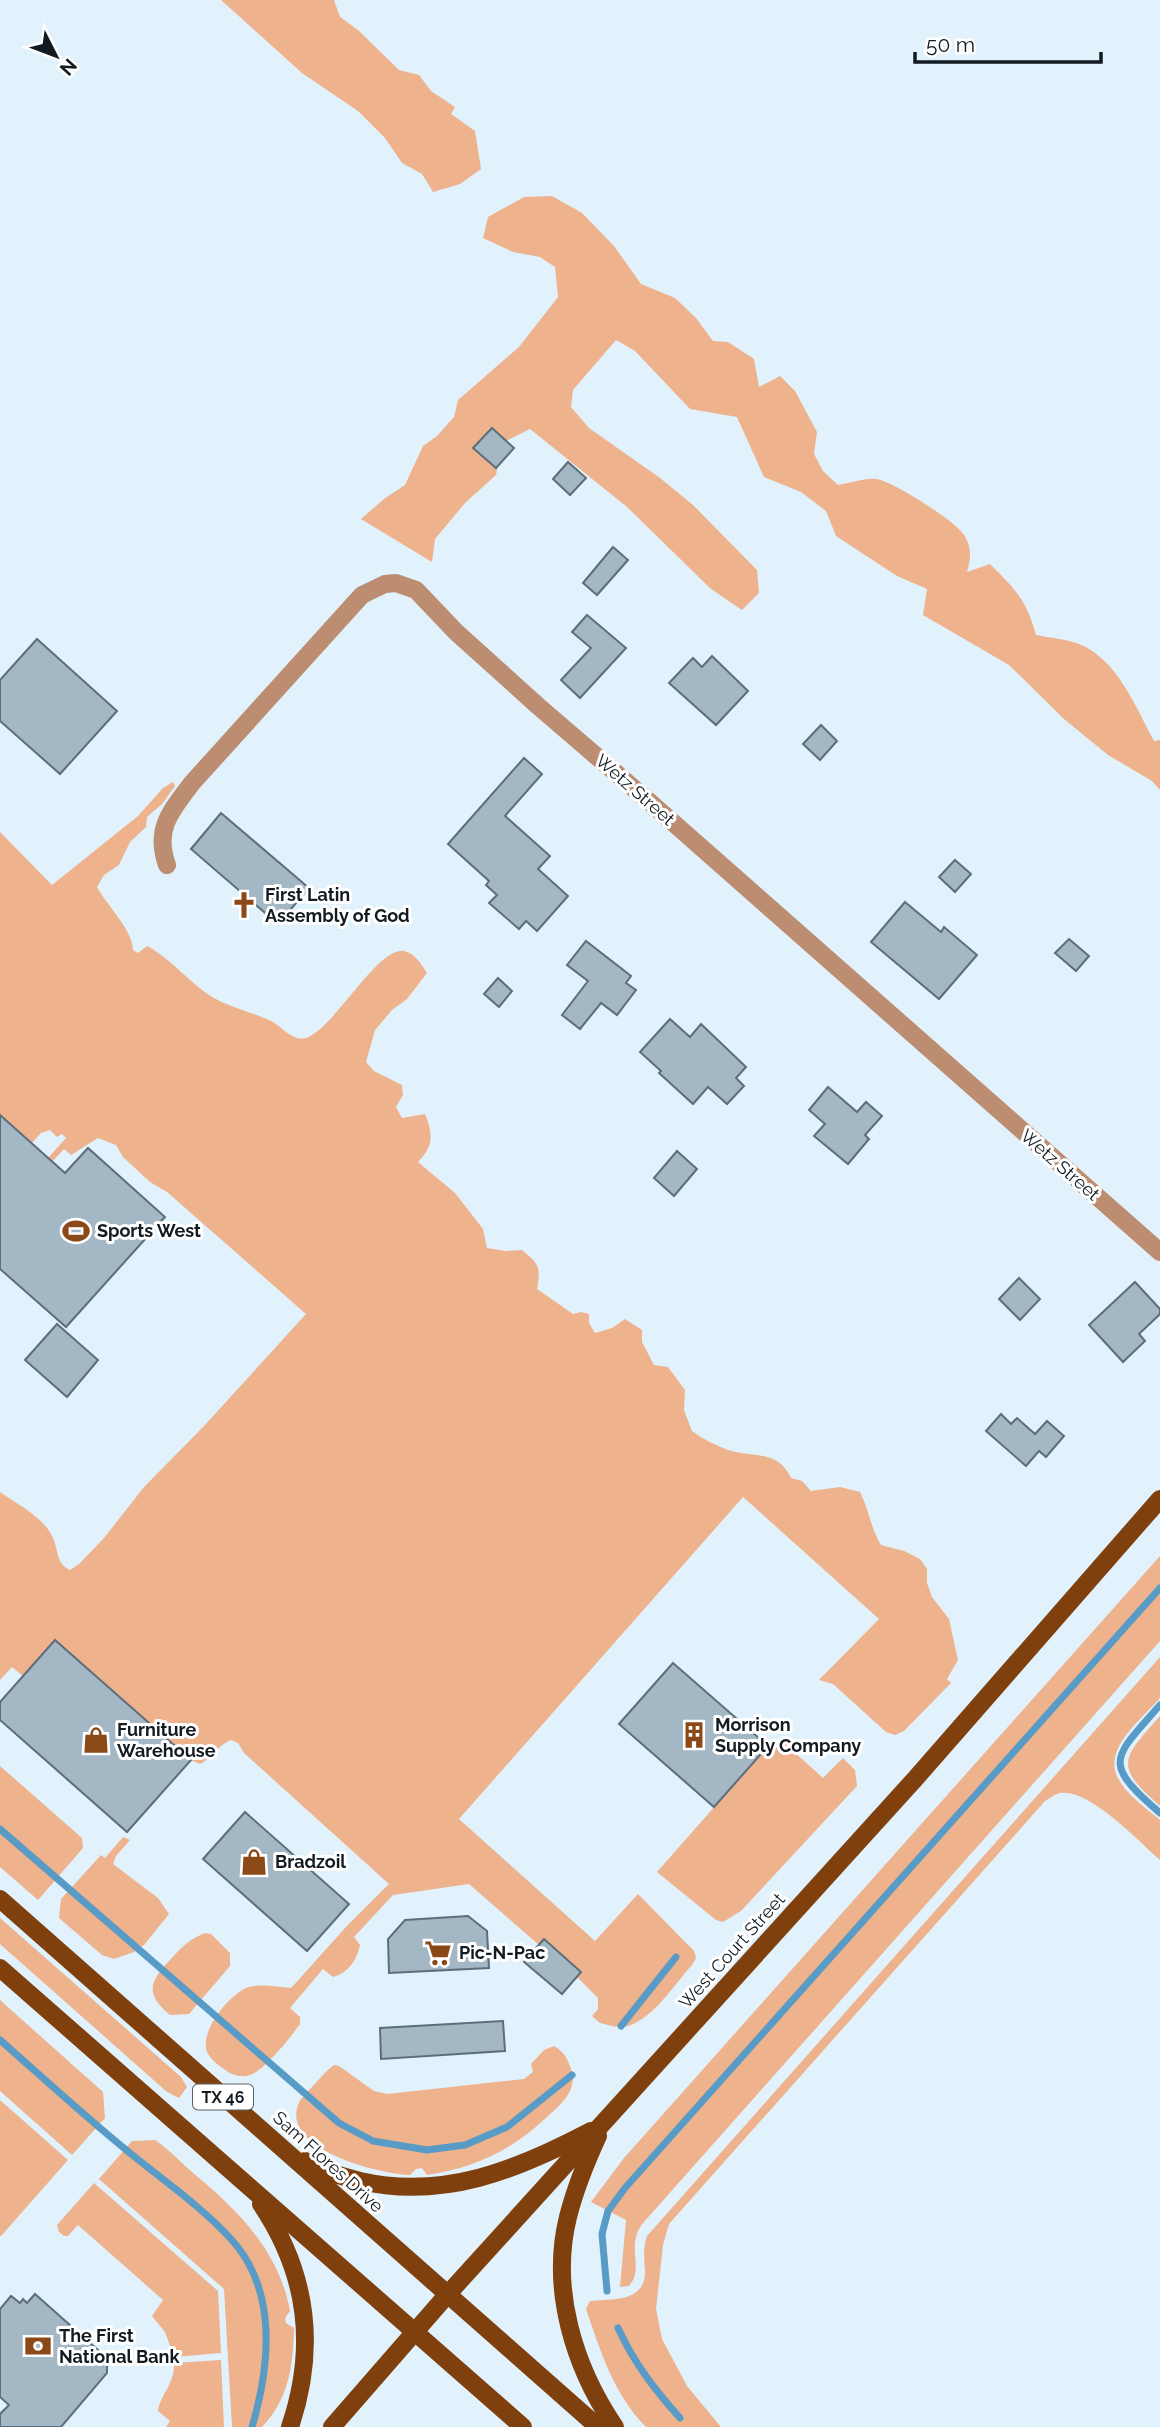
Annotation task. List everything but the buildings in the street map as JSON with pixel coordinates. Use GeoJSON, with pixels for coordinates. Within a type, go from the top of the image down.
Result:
{"type":"FeatureCollection","features":[{"type":"Feature","properties":{"kind":"main road","name":"West Court Street"},"geometry":{"type":"LineString","coordinates":[[331,2427],[447,2295],[888,1809],[1160,1499]]}},
{"type":"Feature","properties":{"kind":"main road","name":"Sam Flores Drive"},"geometry":{"type":"LineString","coordinates":[[0,1899],[598,2427]]}},
{"type":"Feature","properties":{"kind":"main road","name":"TX 46"},"geometry":{"type":"LineString","coordinates":[[0,1968],[523,2427]]}},
{"type":"Feature","properties":{"kind":"main road"},"geometry":{"type":"LineString","coordinates":[[276,2143],[310,2164],[331,2173],[374,2184],[438,2187],[487,2176],[561,2147],[603,2125]]}},
{"type":"Feature","properties":{"kind":"main road"},"geometry":{"type":"LineString","coordinates":[[603,2125],[582,2173],[568,2218],[563,2247],[563,2274],[575,2348],[599,2404],[615,2427]]}},
{"type":"Feature","properties":{"kind":"main road"},"geometry":{"type":"LineString","coordinates":[[244,2181],[273,2223],[293,2269],[301,2298],[306,2362],[290,2427]]}},
{"type":"Feature","properties":{"kind":"street","name":"Wetz Street"},"geometry":{"type":"LineString","coordinates":[[167,865],[161,847],[162,833],[174,807],[192,783],[362,594],[385,584],[416,590],[456,632],[538,706],[1160,1252]]}},
{"type":"Feature","properties":{"kind":"shaded area"},"geometry":{"type":"Polygon","coordinates":[[[221,0],[334,0],[340,17],[358,30],[399,70],[419,75],[431,91],[455,107],[451,114],[475,131],[481,169],[460,184],[433,192],[422,174],[402,163],[385,138],[358,111],[302,73],[221,0]]]}},
{"type":"Feature","properties":{"kind":"shaded area"},"geometry":{"type":"Polygon","coordinates":[[[552,196],[582,213],[614,246],[641,284],[675,298],[696,318],[713,341],[728,342],[754,359],[759,387],[780,376],[795,391],[817,432],[814,454],[823,471],[838,485],[876,479],[895,486],[923,503],[964,535],[970,553],[967,572],[990,564],[1013,588],[1024,603],[1036,635],[1079,644],[1105,661],[1124,685],[1154,741],[1160,740],[1160,790],[1152,781],[1108,755],[1064,719],[1009,665],[923,615],[927,589],[897,576],[836,536],[826,511],[801,492],[764,477],[737,417],[690,409],[635,351],[616,340],[573,390],[571,407],[589,428],[693,505],[757,570],[759,593],[742,610],[711,589],[627,507],[530,429],[502,443],[496,475],[465,503],[435,539],[432,562],[361,519],[405,485],[423,446],[437,436],[454,417],[458,400],[519,347],[558,297],[555,267],[540,257],[513,252],[483,238],[488,217],[524,197],[552,196]]]}},
{"type":"Feature","properties":{"kind":"shaded area"},"geometry":{"type":"Polygon","coordinates":[[[173,782],[175,786],[162,804],[147,817],[146,827],[130,842],[119,865],[104,875],[97,887],[124,926],[133,950],[138,953],[147,946],[214,998],[269,1020],[301,1039],[330,1020],[369,974],[393,953],[404,951],[415,956],[427,973],[407,999],[392,1010],[375,1030],[366,1062],[374,1071],[402,1085],[403,1095],[396,1107],[402,1118],[425,1114],[430,1128],[430,1140],[427,1151],[418,1162],[455,1193],[483,1229],[487,1248],[522,1250],[537,1266],[537,1289],[573,1314],[589,1314],[589,1323],[595,1333],[612,1328],[625,1319],[642,1330],[642,1342],[654,1365],[668,1367],[685,1390],[684,1410],[692,1431],[696,1434],[728,1450],[772,1459],[786,1469],[791,1478],[802,1481],[811,1491],[840,1487],[860,1492],[881,1545],[904,1551],[920,1559],[927,1569],[927,1583],[932,1597],[949,1619],[958,1660],[947,1679],[951,1683],[904,1731],[895,1735],[886,1732],[833,1684],[819,1680],[879,1619],[743,1497],[459,1819],[595,1941],[638,1894],[694,1951],[696,1958],[692,1965],[669,1993],[652,2011],[632,2024],[621,2028],[619,2024],[616,2027],[600,2023],[592,2016],[598,2009],[598,1998],[577,1977],[581,1972],[544,1939],[539,1945],[469,1884],[393,1895],[354,1937],[360,1945],[351,1965],[333,1977],[323,1969],[290,2008],[300,2017],[300,2024],[277,2053],[250,2075],[230,2073],[211,2058],[206,2046],[210,2026],[223,2007],[246,1988],[293,1986],[389,1884],[244,1753],[238,1743],[231,1740],[226,1742],[200,1764],[191,1760],[55,1640],[23,1676],[12,1667],[0,1680],[0,1492],[29,1511],[48,1529],[62,1564],[70,1570],[104,1538],[144,1487],[204,1426],[306,1314],[167,1192],[150,1182],[123,1157],[116,1145],[98,1138],[71,1155],[64,1149],[52,1162],[48,1158],[66,1138],[62,1134],[57,1137],[50,1130],[41,1133],[32,1143],[0,1115],[0,832],[52,885],[138,816],[163,788],[173,782]]]}},
{"type":"Feature","properties":{"kind":"shaded area"},"geometry":{"type":"Polygon","coordinates":[[[1160,1556],[1160,1641],[643,2223],[635,2240],[633,2279],[629,2286],[620,2287],[626,2220],[591,2202],[624,2158],[1160,1556]]]}},
{"type":"Feature","properties":{"kind":"shaded area"},"geometry":{"type":"Polygon","coordinates":[[[1160,1657],[1160,1698],[1120,1744],[1114,1765],[1125,1789],[1160,1820],[1160,1860],[1113,1818],[1085,1799],[1060,1793],[1045,1801],[669,2224],[663,2245],[656,2309],[662,2339],[687,2386],[721,2427],[646,2427],[625,2401],[609,2371],[586,2309],[590,2301],[627,2297],[640,2288],[644,2280],[644,2248],[647,2236],[1160,1657]]]}},
{"type":"Feature","properties":{"kind":"shaded area"},"geometry":{"type":"Polygon","coordinates":[[[1160,1716],[1160,1806],[1135,1781],[1129,1771],[1128,1762],[1137,1742],[1160,1716]]]}},
{"type":"Feature","properties":{"kind":"shaded area"},"geometry":{"type":"Polygon","coordinates":[[[782,1741],[823,1778],[843,1758],[855,1770],[857,1786],[741,1911],[723,1922],[716,1920],[657,1872],[768,1746],[782,1741]]]}},
{"type":"Feature","properties":{"kind":"shaded area"},"geometry":{"type":"Polygon","coordinates":[[[0,1766],[82,1838],[83,1848],[38,1900],[0,1867],[0,1766]]]}},
{"type":"Feature","properties":{"kind":"shaded area"},"geometry":{"type":"Polygon","coordinates":[[[123,1837],[130,1840],[116,1856],[113,1864],[158,1898],[169,1914],[144,1945],[134,1952],[114,1959],[102,1955],[59,1918],[61,1899],[101,1855],[105,1858],[123,1837]]]}},
{"type":"Feature","properties":{"kind":"shaded area"},"geometry":{"type":"Polygon","coordinates":[[[0,1918],[181,2077],[187,2087],[179,2098],[167,2092],[0,1944],[0,1918]]]}},
{"type":"Feature","properties":{"kind":"shaded area"},"geometry":{"type":"Polygon","coordinates":[[[205,1933],[211,1934],[230,1953],[230,1966],[189,2014],[170,2015],[156,2001],[153,1994],[154,1982],[182,1948],[205,1933]]]}},
{"type":"Feature","properties":{"kind":"shaded area"},"geometry":{"type":"Polygon","coordinates":[[[0,2000],[103,2092],[105,2118],[72,2155],[0,2091],[0,2000]]]}},
{"type":"Feature","properties":{"kind":"shaded area"},"geometry":{"type":"Polygon","coordinates":[[[554,2046],[566,2057],[572,2072],[567,2077],[571,2080],[573,2078],[564,2100],[520,2139],[492,2156],[461,2168],[427,2175],[422,2168],[416,2169],[410,2175],[357,2164],[318,2147],[305,2135],[297,2121],[301,2099],[334,2065],[374,2091],[387,2094],[524,2079],[533,2072],[531,2064],[544,2050],[554,2046]]]}},
{"type":"Feature","properties":{"kind":"shaded area"},"geometry":{"type":"Polygon","coordinates":[[[0,2100],[68,2160],[1,2236],[0,2236],[0,2100]]]}},
{"type":"Feature","properties":{"kind":"shaded area"},"geometry":{"type":"Polygon","coordinates":[[[155,2140],[225,2201],[254,2233],[277,2269],[285,2289],[290,2311],[285,2318],[286,2323],[294,2328],[291,2369],[278,2405],[262,2427],[232,2427],[224,2289],[99,2179],[132,2141],[155,2140]]]}},
{"type":"Feature","properties":{"kind":"shaded area"},"geometry":{"type":"Polygon","coordinates":[[[94,2183],[218,2291],[221,2353],[174,2357],[165,2332],[152,2316],[163,2300],[78,2225],[68,2236],[59,2232],[57,2225],[94,2183]]]}},
{"type":"Feature","properties":{"kind":"shaded area"},"geometry":{"type":"Polygon","coordinates":[[[221,2360],[224,2427],[166,2427],[170,2421],[158,2411],[172,2377],[174,2363],[221,2360]]]}},
{"type":"Feature","properties":{"kind":"waterway"},"geometry":{"type":"LineString","coordinates":[[607,2291],[602,2234],[608,2211],[625,2188],[1160,1588]]}},
{"type":"Feature","properties":{"kind":"waterway"},"geometry":{"type":"LineString","coordinates":[[1160,1705],[1132,1737],[1120,1760],[1128,1782],[1160,1813]]}},
{"type":"Feature","properties":{"kind":"waterway"},"geometry":{"type":"LineString","coordinates":[[0,1829],[339,2123],[373,2141],[427,2150],[465,2145],[507,2127],[572,2075]]}},
{"type":"Feature","properties":{"kind":"waterway"},"geometry":{"type":"LineString","coordinates":[[621,2026],[676,1957]]}},
{"type":"Feature","properties":{"kind":"waterway"},"geometry":{"type":"LineString","coordinates":[[0,2040],[109,2136],[206,2215],[231,2239],[246,2259],[257,2281],[266,2329],[263,2379],[252,2427]]}},
{"type":"Feature","properties":{"kind":"waterway"},"geometry":{"type":"LineString","coordinates":[[618,2328],[646,2376],[680,2418]]}},
{"type":"Feature","properties":{"kind":"place","name":"First Latin Assembly of God"},"geometry":{"type":"Point","coordinates":[244,905]}},
{"type":"Feature","properties":{"kind":"place","name":"Sports West"},"geometry":{"type":"Point","coordinates":[76,1231]}},
{"type":"Feature","properties":{"kind":"place","name":"Morrison Supply Company"},"geometry":{"type":"Point","coordinates":[694,1735]}},
{"type":"Feature","properties":{"kind":"place","name":"Furniture Warehouse"},"geometry":{"type":"Point","coordinates":[96,1740]}},
{"type":"Feature","properties":{"kind":"place","name":"Bradzoil"},"geometry":{"type":"Point","coordinates":[254,1862]}},
{"type":"Feature","properties":{"kind":"place","name":"Pic-N-Pac"},"geometry":{"type":"Point","coordinates":[438,1953]}},
{"type":"Feature","properties":{"kind":"place","name":"The First National Bank"},"geometry":{"type":"Point","coordinates":[38,2346]}}]}
